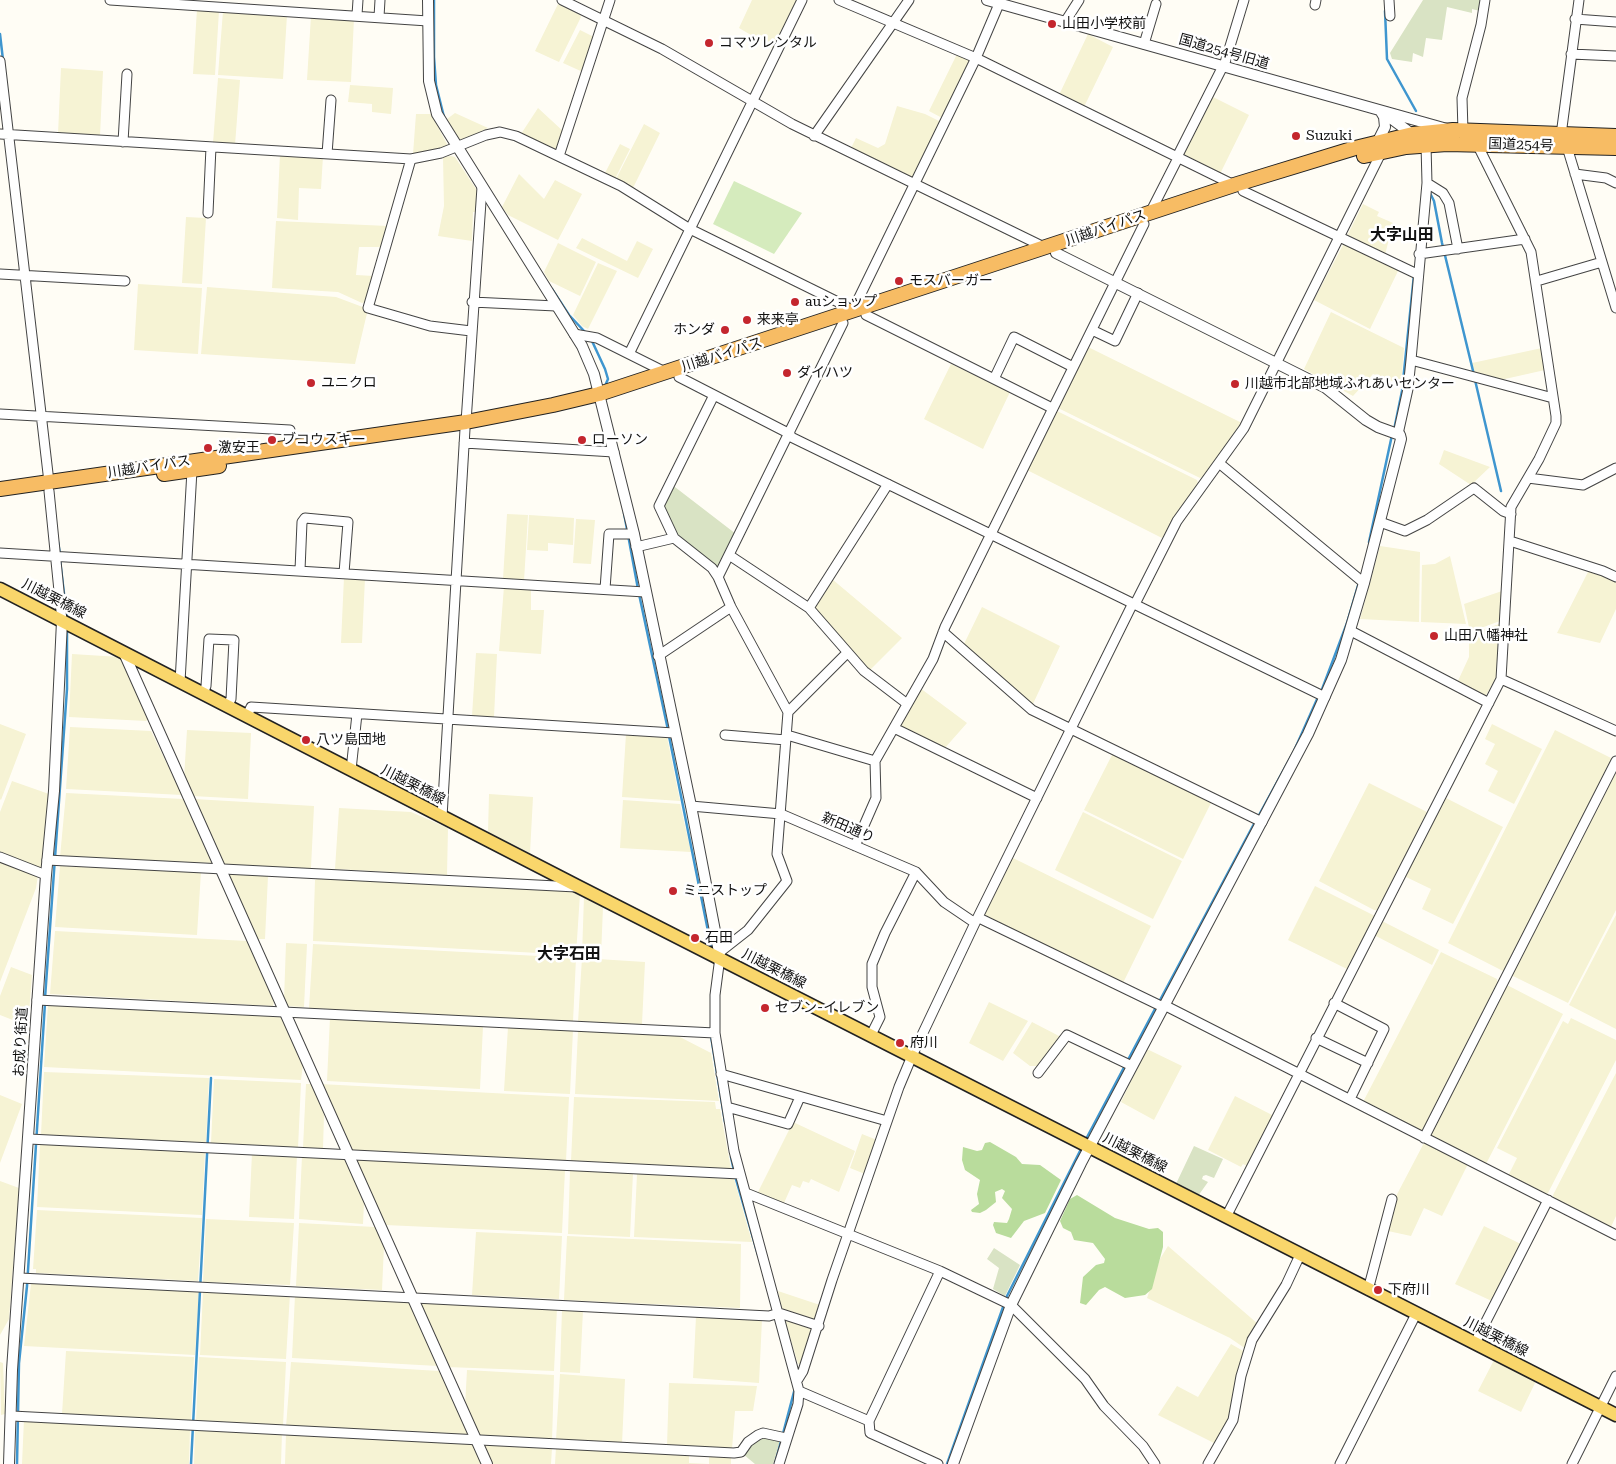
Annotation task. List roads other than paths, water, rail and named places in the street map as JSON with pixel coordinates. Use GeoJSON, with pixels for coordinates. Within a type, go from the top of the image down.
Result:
{"type":"FeatureCollection","features":[{"type":"Feature","properties":{"kind":"highway","name":"川越バイパス"},"geometry":{"type":"LineString","coordinates":[[0,490],[49,487],[192,470],[465,431],[545,407],[600,398],[842,323],[1238,188],[1302,172],[1379,147],[1412,134],[1458,130]]}},
{"type":"Feature","properties":{"kind":"highway","name":"国道254号"},"geometry":{"type":"LineString","coordinates":[[1458,130],[1616,148]]}},
{"type":"Feature","properties":{"kind":"highway","name":"国道254号"},"geometry":{"type":"LineString","coordinates":[[1426,145],[1564,141],[1616,136]]}},
{"type":"Feature","properties":{"kind":"highway","name":"川越バイパス"},"geometry":{"type":"LineString","coordinates":[[1379,147],[1426,145]]}},
{"type":"Feature","properties":{"kind":"highway","name":"川越バイパス"},"geometry":{"type":"LineString","coordinates":[[673,375],[852,312],[1052,250]]}},
{"type":"Feature","properties":{"kind":"highway","name":"川越バイパス"},"geometry":{"type":"LineString","coordinates":[[0,499],[49,487],[289,447],[465,431]]}},
{"type":"Feature","properties":{"kind":"main road","name":"川越栗橋線"},"geometry":{"type":"LineString","coordinates":[[0,589],[442,817],[579,887],[720,955],[871,1035],[1616,1415]]}},
{"type":"Feature","properties":{"kind":"street"},"geometry":{"type":"LineString","coordinates":[[110,0],[221,3],[428,21]]}},
{"type":"Feature","properties":{"kind":"street"},"geometry":{"type":"LineString","coordinates":[[357,15],[358,0]]}},
{"type":"Feature","properties":{"kind":"street"},"geometry":{"type":"LineString","coordinates":[[379,17],[380,0]]}},
{"type":"Feature","properties":{"kind":"street"},"geometry":{"type":"LineString","coordinates":[[428,0],[429,81],[432,102],[457,148],[590,361],[634,534],[720,955],[715,995],[715,1033],[740,1174],[798,1379],[798,1404],[779,1464]]}},
{"type":"Feature","properties":{"kind":"street"},"geometry":{"type":"LineString","coordinates":[[562,0],[662,49],[751,103],[814,136],[1052,250],[1277,362],[1326,388],[1378,427],[1398,434]]}},
{"type":"Feature","properties":{"kind":"street"},"geometry":{"type":"LineString","coordinates":[[559,156],[610,0]]}},
{"type":"Feature","properties":{"kind":"street"},"geometry":{"type":"LineString","coordinates":[[629,354],[802,0]]}},
{"type":"Feature","properties":{"kind":"street"},"geometry":{"type":"LineString","coordinates":[[838,0],[976,58],[1339,238],[1417,274]]}},
{"type":"Feature","properties":{"kind":"street"},"geometry":{"type":"LineString","coordinates":[[814,136],[909,0]]}},
{"type":"Feature","properties":{"kind":"street","name":"国道254号旧道"},"geometry":{"type":"LineString","coordinates":[[987,0],[1380,111],[1458,130]]}},
{"type":"Feature","properties":{"kind":"street"},"geometry":{"type":"LineString","coordinates":[[1065,22],[1079,0]]}},
{"type":"Feature","properties":{"kind":"street"},"geometry":{"type":"LineString","coordinates":[[855,846],[876,798],[875,760],[906,703],[933,659],[942,632],[1223,66],[1244,0]]}},
{"type":"Feature","properties":{"kind":"street"},"geometry":{"type":"LineString","coordinates":[[1389,0],[1390,16]]}},
{"type":"Feature","properties":{"kind":"street"},"geometry":{"type":"LineString","coordinates":[[1458,130],[1462,98],[1481,25],[1485,0]]}},
{"type":"Feature","properties":{"kind":"street"},"geometry":{"type":"LineString","coordinates":[[1578,0],[1571,54],[1564,141],[1616,308]]}},
{"type":"Feature","properties":{"kind":"street"},"geometry":{"type":"LineString","coordinates":[[5,134],[411,159],[457,148],[486,135],[500,132],[559,156],[621,186],[690,229],[836,301],[852,312],[976,58],[999,4]]}},
{"type":"Feature","properties":{"kind":"street"},"geometry":{"type":"LineString","coordinates":[[1144,44],[1156,4]]}},
{"type":"Feature","properties":{"kind":"street"},"geometry":{"type":"LineString","coordinates":[[1576,20],[1616,22]]}},
{"type":"Feature","properties":{"kind":"street"},"geometry":{"type":"LineString","coordinates":[[1571,54],[1616,56]]}},
{"type":"Feature","properties":{"kind":"street"},"geometry":{"type":"LineString","coordinates":[[0,61],[5,134],[42,416],[62,621]]}},
{"type":"Feature","properties":{"kind":"street"},"geometry":{"type":"LineString","coordinates":[[123,142],[127,74]]}},
{"type":"Feature","properties":{"kind":"street"},"geometry":{"type":"LineString","coordinates":[[327,154],[331,100]]}},
{"type":"Feature","properties":{"kind":"street"},"geometry":{"type":"LineString","coordinates":[[953,1464],[1011,1304],[1089,1146],[1262,822],[1325,697],[1351,631],[1400,442],[1398,434],[1408,389],[1417,274],[1427,183],[1426,145],[1380,111]]}},
{"type":"Feature","properties":{"kind":"street"},"geometry":{"type":"LineString","coordinates":[[798,1379],[803,1371],[848,1235],[912,1056],[1071,729],[1177,521],[1244,428],[1339,238],[1386,127],[1384,117],[1380,111]]}},
{"type":"Feature","properties":{"kind":"street"},"geometry":{"type":"LineString","coordinates":[[1226,1217],[1501,679],[1511,507],[1556,423],[1537,281],[1531,252],[1477,144]]}},
{"type":"Feature","properties":{"kind":"street"},"geometry":{"type":"LineString","coordinates":[[208,213],[212,147]]}},
{"type":"Feature","properties":{"kind":"street"},"geometry":{"type":"LineString","coordinates":[[411,159],[368,308],[430,326],[471,331]]}},
{"type":"Feature","properties":{"kind":"street"},"geometry":{"type":"LineString","coordinates":[[1575,174],[1606,178],[1616,183]]}},
{"type":"Feature","properties":{"kind":"street"},"geometry":{"type":"LineString","coordinates":[[1427,183],[1442,193],[1449,204],[1458,249]]}},
{"type":"Feature","properties":{"kind":"street"},"geometry":{"type":"LineString","coordinates":[[442,817],[472,302],[482,187]]}},
{"type":"Feature","properties":{"kind":"street"},"geometry":{"type":"LineString","coordinates":[[1419,254],[1525,239]]}},
{"type":"Feature","properties":{"kind":"street"},"geometry":{"type":"LineString","coordinates":[[1537,281],[1602,262]]}},
{"type":"Feature","properties":{"kind":"street"},"geometry":{"type":"LineString","coordinates":[[0,274],[125,281]]}},
{"type":"Feature","properties":{"kind":"street"},"geometry":{"type":"LineString","coordinates":[[1092,330],[1115,341],[1138,293]]}},
{"type":"Feature","properties":{"kind":"street"},"geometry":{"type":"LineString","coordinates":[[472,302],[556,306]]}},
{"type":"Feature","properties":{"kind":"street"},"geometry":{"type":"LineString","coordinates":[[866,315],[1052,408]]}},
{"type":"Feature","properties":{"kind":"street"},"geometry":{"type":"LineString","coordinates":[[718,577],[789,435],[842,323]]}},
{"type":"Feature","properties":{"kind":"street"},"geometry":{"type":"LineString","coordinates":[[574,334],[597,338],[714,395],[888,484],[1325,697]]}},
{"type":"Feature","properties":{"kind":"street"},"geometry":{"type":"LineString","coordinates":[[994,379],[1014,338],[1073,367]]}},
{"type":"Feature","properties":{"kind":"street"},"geometry":{"type":"LineString","coordinates":[[1411,360],[1553,398]]}},
{"type":"Feature","properties":{"kind":"street"},"geometry":{"type":"LineString","coordinates":[[714,395],[659,506],[674,538],[712,568],[718,577],[731,607],[788,712],[777,854],[787,881],[748,930],[720,955]]}},
{"type":"Feature","properties":{"kind":"street"},"geometry":{"type":"LineString","coordinates":[[0,414],[290,430],[289,447]]}},
{"type":"Feature","properties":{"kind":"street"},"geometry":{"type":"LineString","coordinates":[[465,431],[614,452]]}},
{"type":"Feature","properties":{"kind":"street"},"geometry":{"type":"LineString","coordinates":[[1219,463],[1364,583]]}},
{"type":"Feature","properties":{"kind":"street"},"geometry":{"type":"LineString","coordinates":[[1528,478],[1583,485],[1616,468]]}},
{"type":"Feature","properties":{"kind":"street"},"geometry":{"type":"LineString","coordinates":[[180,682],[192,470]]}},
{"type":"Feature","properties":{"kind":"street"},"geometry":{"type":"LineString","coordinates":[[809,608],[888,484]]}},
{"type":"Feature","properties":{"kind":"street"},"geometry":{"type":"LineString","coordinates":[[1380,522],[1405,531],[1427,520],[1474,488],[1504,511],[1511,514]]}},
{"type":"Feature","properties":{"kind":"street"},"geometry":{"type":"LineString","coordinates":[[300,570],[302,522],[306,518],[348,522],[344,573]]}},
{"type":"Feature","properties":{"kind":"street"},"geometry":{"type":"LineString","coordinates":[[605,589],[609,534],[634,534]]}},
{"type":"Feature","properties":{"kind":"street"},"geometry":{"type":"LineString","coordinates":[[636,547],[674,538]]}},
{"type":"Feature","properties":{"kind":"street"},"geometry":{"type":"LineString","coordinates":[[1510,542],[1603,571],[1616,577]]}},
{"type":"Feature","properties":{"kind":"street"},"geometry":{"type":"LineString","coordinates":[[0,553],[646,592]]}},
{"type":"Feature","properties":{"kind":"street"},"geometry":{"type":"LineString","coordinates":[[729,556],[809,608],[847,653],[876,682],[906,703]]}},
{"type":"Feature","properties":{"kind":"street"},"geometry":{"type":"LineString","coordinates":[[658,656],[731,607]]}},
{"type":"Feature","properties":{"kind":"street","name":"お成り街道"},"geometry":{"type":"LineString","coordinates":[[9,1464],[12,1370],[61,683],[62,621]]}},
{"type":"Feature","properties":{"kind":"street"},"geometry":{"type":"LineString","coordinates":[[1351,631],[1490,702]]}},
{"type":"Feature","properties":{"kind":"street"},"geometry":{"type":"LineString","coordinates":[[942,632],[1032,710],[1262,822]]}},
{"type":"Feature","properties":{"kind":"street"},"geometry":{"type":"LineString","coordinates":[[203,694],[206,686],[209,639],[234,640],[231,698],[227,706]]}},
{"type":"Feature","properties":{"kind":"street"},"geometry":{"type":"LineString","coordinates":[[124,653],[486,1464]]}},
{"type":"Feature","properties":{"kind":"street"},"geometry":{"type":"LineString","coordinates":[[788,712],[847,653]]}},
{"type":"Feature","properties":{"kind":"street"},"geometry":{"type":"LineString","coordinates":[[1501,679],[1616,731]]}},
{"type":"Feature","properties":{"kind":"street"},"geometry":{"type":"LineString","coordinates":[[247,716],[251,707],[674,733]]}},
{"type":"Feature","properties":{"kind":"street"},"geometry":{"type":"LineString","coordinates":[[351,770],[357,714]]}},
{"type":"Feature","properties":{"kind":"street"},"geometry":{"type":"LineString","coordinates":[[894,728],[1037,798]]}},
{"type":"Feature","properties":{"kind":"street"},"geometry":{"type":"LineString","coordinates":[[725,735],[787,737],[875,760]]}},
{"type":"Feature","properties":{"kind":"street"},"geometry":{"type":"LineString","coordinates":[[1424,1138],[1616,761]]}},
{"type":"Feature","properties":{"kind":"street","name":"新田通り"},"geometry":{"type":"LineString","coordinates":[[691,806],[781,814],[916,872],[944,902],[977,921],[1164,1006],[1616,1236]]}},
{"type":"Feature","properties":{"kind":"street"},"geometry":{"type":"LineString","coordinates":[[0,857],[46,875]]}},
{"type":"Feature","properties":{"kind":"street"},"geometry":{"type":"LineString","coordinates":[[48,860],[579,887]]}},
{"type":"Feature","properties":{"kind":"street"},"geometry":{"type":"LineString","coordinates":[[871,1035],[880,1017],[872,987],[872,964],[885,933],[916,872]]}},
{"type":"Feature","properties":{"kind":"street"},"geometry":{"type":"LineString","coordinates":[[37,1000],[715,1033]]}},
{"type":"Feature","properties":{"kind":"street"},"geometry":{"type":"LineString","coordinates":[[1334,1003],[1384,1028],[1350,1099]]}},
{"type":"Feature","properties":{"kind":"street"},"geometry":{"type":"LineString","coordinates":[[1038,1073],[1067,1035],[1132,1066]]}},
{"type":"Feature","properties":{"kind":"street"},"geometry":{"type":"LineString","coordinates":[[1316,1038],[1368,1064]]}},
{"type":"Feature","properties":{"kind":"street"},"geometry":{"type":"LineString","coordinates":[[721,1074],[888,1121]]}},
{"type":"Feature","properties":{"kind":"street"},"geometry":{"type":"LineString","coordinates":[[727,1107],[788,1124],[800,1097]]}},
{"type":"Feature","properties":{"kind":"street"},"geometry":{"type":"LineString","coordinates":[[29,1139],[740,1174]]}},
{"type":"Feature","properties":{"kind":"street"},"geometry":{"type":"LineString","coordinates":[[746,1193],[940,1270],[1011,1304],[1085,1378],[1104,1406],[1143,1446],[1155,1464]]}},
{"type":"Feature","properties":{"kind":"street"},"geometry":{"type":"LineString","coordinates":[[1368,1290],[1392,1199]]}},
{"type":"Feature","properties":{"kind":"street"},"geometry":{"type":"LineString","coordinates":[[1474,1343],[1548,1200]]}},
{"type":"Feature","properties":{"kind":"street"},"geometry":{"type":"LineString","coordinates":[[1208,1464],[1233,1420],[1241,1376],[1252,1340],[1286,1284],[1300,1255]]}},
{"type":"Feature","properties":{"kind":"street"},"geometry":{"type":"LineString","coordinates":[[938,1464],[870,1433],[869,1421],[940,1270]]}},
{"type":"Feature","properties":{"kind":"street"},"geometry":{"type":"LineString","coordinates":[[20,1278],[769,1316],[779,1313],[818,1326]]}},
{"type":"Feature","properties":{"kind":"street"},"geometry":{"type":"LineString","coordinates":[[1340,1464],[1416,1314]]}},
{"type":"Feature","properties":{"kind":"street"},"geometry":{"type":"LineString","coordinates":[[1572,1464],[1616,1376]]}},
{"type":"Feature","properties":{"kind":"street"},"geometry":{"type":"LineString","coordinates":[[799,1391],[869,1421]]}},
{"type":"Feature","properties":{"kind":"street"},"geometry":{"type":"LineString","coordinates":[[12,1416],[734,1453],[741,1452],[748,1442],[763,1433],[786,1438]]}},
{"type":"Feature","properties":{"kind":"waterway"},"geometry":{"type":"LineString","coordinates":[[434,0],[436,85],[444,117]]}},
{"type":"Feature","properties":{"kind":"waterway"},"geometry":{"type":"LineString","coordinates":[[1385,11],[1387,59],[1416,111]]}},
{"type":"Feature","properties":{"kind":"waterway"},"geometry":{"type":"LineString","coordinates":[[0,34],[3,60]]}},
{"type":"Feature","properties":{"kind":"waterway"},"geometry":{"type":"LineString","coordinates":[[1429,191],[1434,201],[1442,243],[1474,375]]}},
{"type":"Feature","properties":{"kind":"waterway"},"geometry":{"type":"LineString","coordinates":[[1394,430],[1402,391],[1414,275]]}},
{"type":"Feature","properties":{"kind":"waterway"},"geometry":{"type":"LineString","coordinates":[[552,289],[569,315],[585,332]]}},
{"type":"Feature","properties":{"kind":"waterway"},"geometry":{"type":"LineString","coordinates":[[592,341],[608,379],[605,386]]}},
{"type":"Feature","properties":{"kind":"waterway"},"geometry":{"type":"LineString","coordinates":[[1475,380],[1501,491]]}},
{"type":"Feature","properties":{"kind":"waterway"},"geometry":{"type":"LineString","coordinates":[[1369,542],[1392,435]]}},
{"type":"Feature","properties":{"kind":"waterway"},"geometry":{"type":"LineString","coordinates":[[624,513],[638,589]]}},
{"type":"Feature","properties":{"kind":"waterway"},"geometry":{"type":"LineString","coordinates":[[58,542],[60,554]]}},
{"type":"Feature","properties":{"kind":"waterway"},"geometry":{"type":"LineString","coordinates":[[60,560],[67,619]]}},
{"type":"Feature","properties":{"kind":"waterway"},"geometry":{"type":"LineString","coordinates":[[1321,692],[1347,623],[1359,582]]}},
{"type":"Feature","properties":{"kind":"waterway"},"geometry":{"type":"LineString","coordinates":[[639,594],[668,730]]}},
{"type":"Feature","properties":{"kind":"waterway"},"geometry":{"type":"LineString","coordinates":[[45,998],[67,689],[67,629]]}},
{"type":"Feature","properties":{"kind":"waterway"},"geometry":{"type":"LineString","coordinates":[[1258,817],[1294,751],[1318,697]]}},
{"type":"Feature","properties":{"kind":"waterway"},"geometry":{"type":"LineString","coordinates":[[669,736],[712,951]]}},
{"type":"Feature","properties":{"kind":"waterway"},"geometry":{"type":"LineString","coordinates":[[1159,1002],[1255,822]]}},
{"type":"Feature","properties":{"kind":"waterway"},"geometry":{"type":"LineString","coordinates":[[17,1464],[19,1363],[27,1286],[45,1003]]}},
{"type":"Feature","properties":{"kind":"waterway"},"geometry":{"type":"LineString","coordinates":[[1085,1141],[1156,1007]]}},
{"type":"Feature","properties":{"kind":"waterway"},"geometry":{"type":"LineString","coordinates":[[711,1036],[725,1122]]}},
{"type":"Feature","properties":{"kind":"waterway"},"geometry":{"type":"LineString","coordinates":[[191,1464],[211,1078]]}},
{"type":"Feature","properties":{"kind":"waterway"},"geometry":{"type":"LineString","coordinates":[[947,1464],[1007,1296],[1081,1149]]}},
{"type":"Feature","properties":{"kind":"waterway"},"geometry":{"type":"LineString","coordinates":[[731,1157],[734,1171]]}},
{"type":"Feature","properties":{"kind":"waterway"},"geometry":{"type":"LineString","coordinates":[[735,1176],[758,1255]]}},
{"type":"Feature","properties":{"kind":"waterway"},"geometry":{"type":"LineString","coordinates":[[775,1464],[795,1388]]}},
{"type":"Feature","properties":{"kind":"place","name":"山田小学校前"},"geometry":{"type":"Point","coordinates":[1052,24]}},
{"type":"Feature","properties":{"kind":"place","name":"コマツレンタル"},"geometry":{"type":"Point","coordinates":[709,43]}},
{"type":"Feature","properties":{"kind":"place","name":"Suzuki"},"geometry":{"type":"Point","coordinates":[1296,136]}},
{"type":"Feature","properties":{"kind":"place","name":"モスバーガー"},"geometry":{"type":"Point","coordinates":[899,281]}},
{"type":"Feature","properties":{"kind":"place","name":"auショップ"},"geometry":{"type":"Point","coordinates":[795,302]}},
{"type":"Feature","properties":{"kind":"place","name":"来来亭"},"geometry":{"type":"Point","coordinates":[747,320]}},
{"type":"Feature","properties":{"kind":"place","name":"ホンダ"},"geometry":{"type":"Point","coordinates":[725,330]}},
{"type":"Feature","properties":{"kind":"place","name":"ダイハツ"},"geometry":{"type":"Point","coordinates":[787,373]}},
{"type":"Feature","properties":{"kind":"place","name":"ユニクロ"},"geometry":{"type":"Point","coordinates":[311,383]}},
{"type":"Feature","properties":{"kind":"place","name":"川越市北部地域ふれあいセンター"},"geometry":{"type":"Point","coordinates":[1235,384]}},
{"type":"Feature","properties":{"kind":"place","name":"ブコウスキー"},"geometry":{"type":"Point","coordinates":[272,440]}},
{"type":"Feature","properties":{"kind":"place","name":"ローソン"},"geometry":{"type":"Point","coordinates":[582,440]}},
{"type":"Feature","properties":{"kind":"place","name":"激安王"},"geometry":{"type":"Point","coordinates":[208,448]}},
{"type":"Feature","properties":{"kind":"place","name":"山田八幡神社"},"geometry":{"type":"Point","coordinates":[1434,636]}},
{"type":"Feature","properties":{"kind":"place","name":"八ツ島団地"},"geometry":{"type":"Point","coordinates":[306,740]}},
{"type":"Feature","properties":{"kind":"place","name":"ミニストップ"},"geometry":{"type":"Point","coordinates":[673,891]}},
{"type":"Feature","properties":{"kind":"place","name":"石田"},"geometry":{"type":"Point","coordinates":[695,938]}},
{"type":"Feature","properties":{"kind":"place","name":"セブン-イレブン"},"geometry":{"type":"Point","coordinates":[765,1008]}},
{"type":"Feature","properties":{"kind":"place","name":"府川"},"geometry":{"type":"Point","coordinates":[900,1043]}},
{"type":"Feature","properties":{"kind":"place","name":"下府川"},"geometry":{"type":"Point","coordinates":[1378,1290]}},
{"type":"Feature","properties":{"kind":"district","name":"大字山田"},"geometry":{"type":"Point","coordinates":[1402,235]}},
{"type":"Feature","properties":{"kind":"district","name":"大字石田"},"geometry":{"type":"Point","coordinates":[569,954]}}]}
